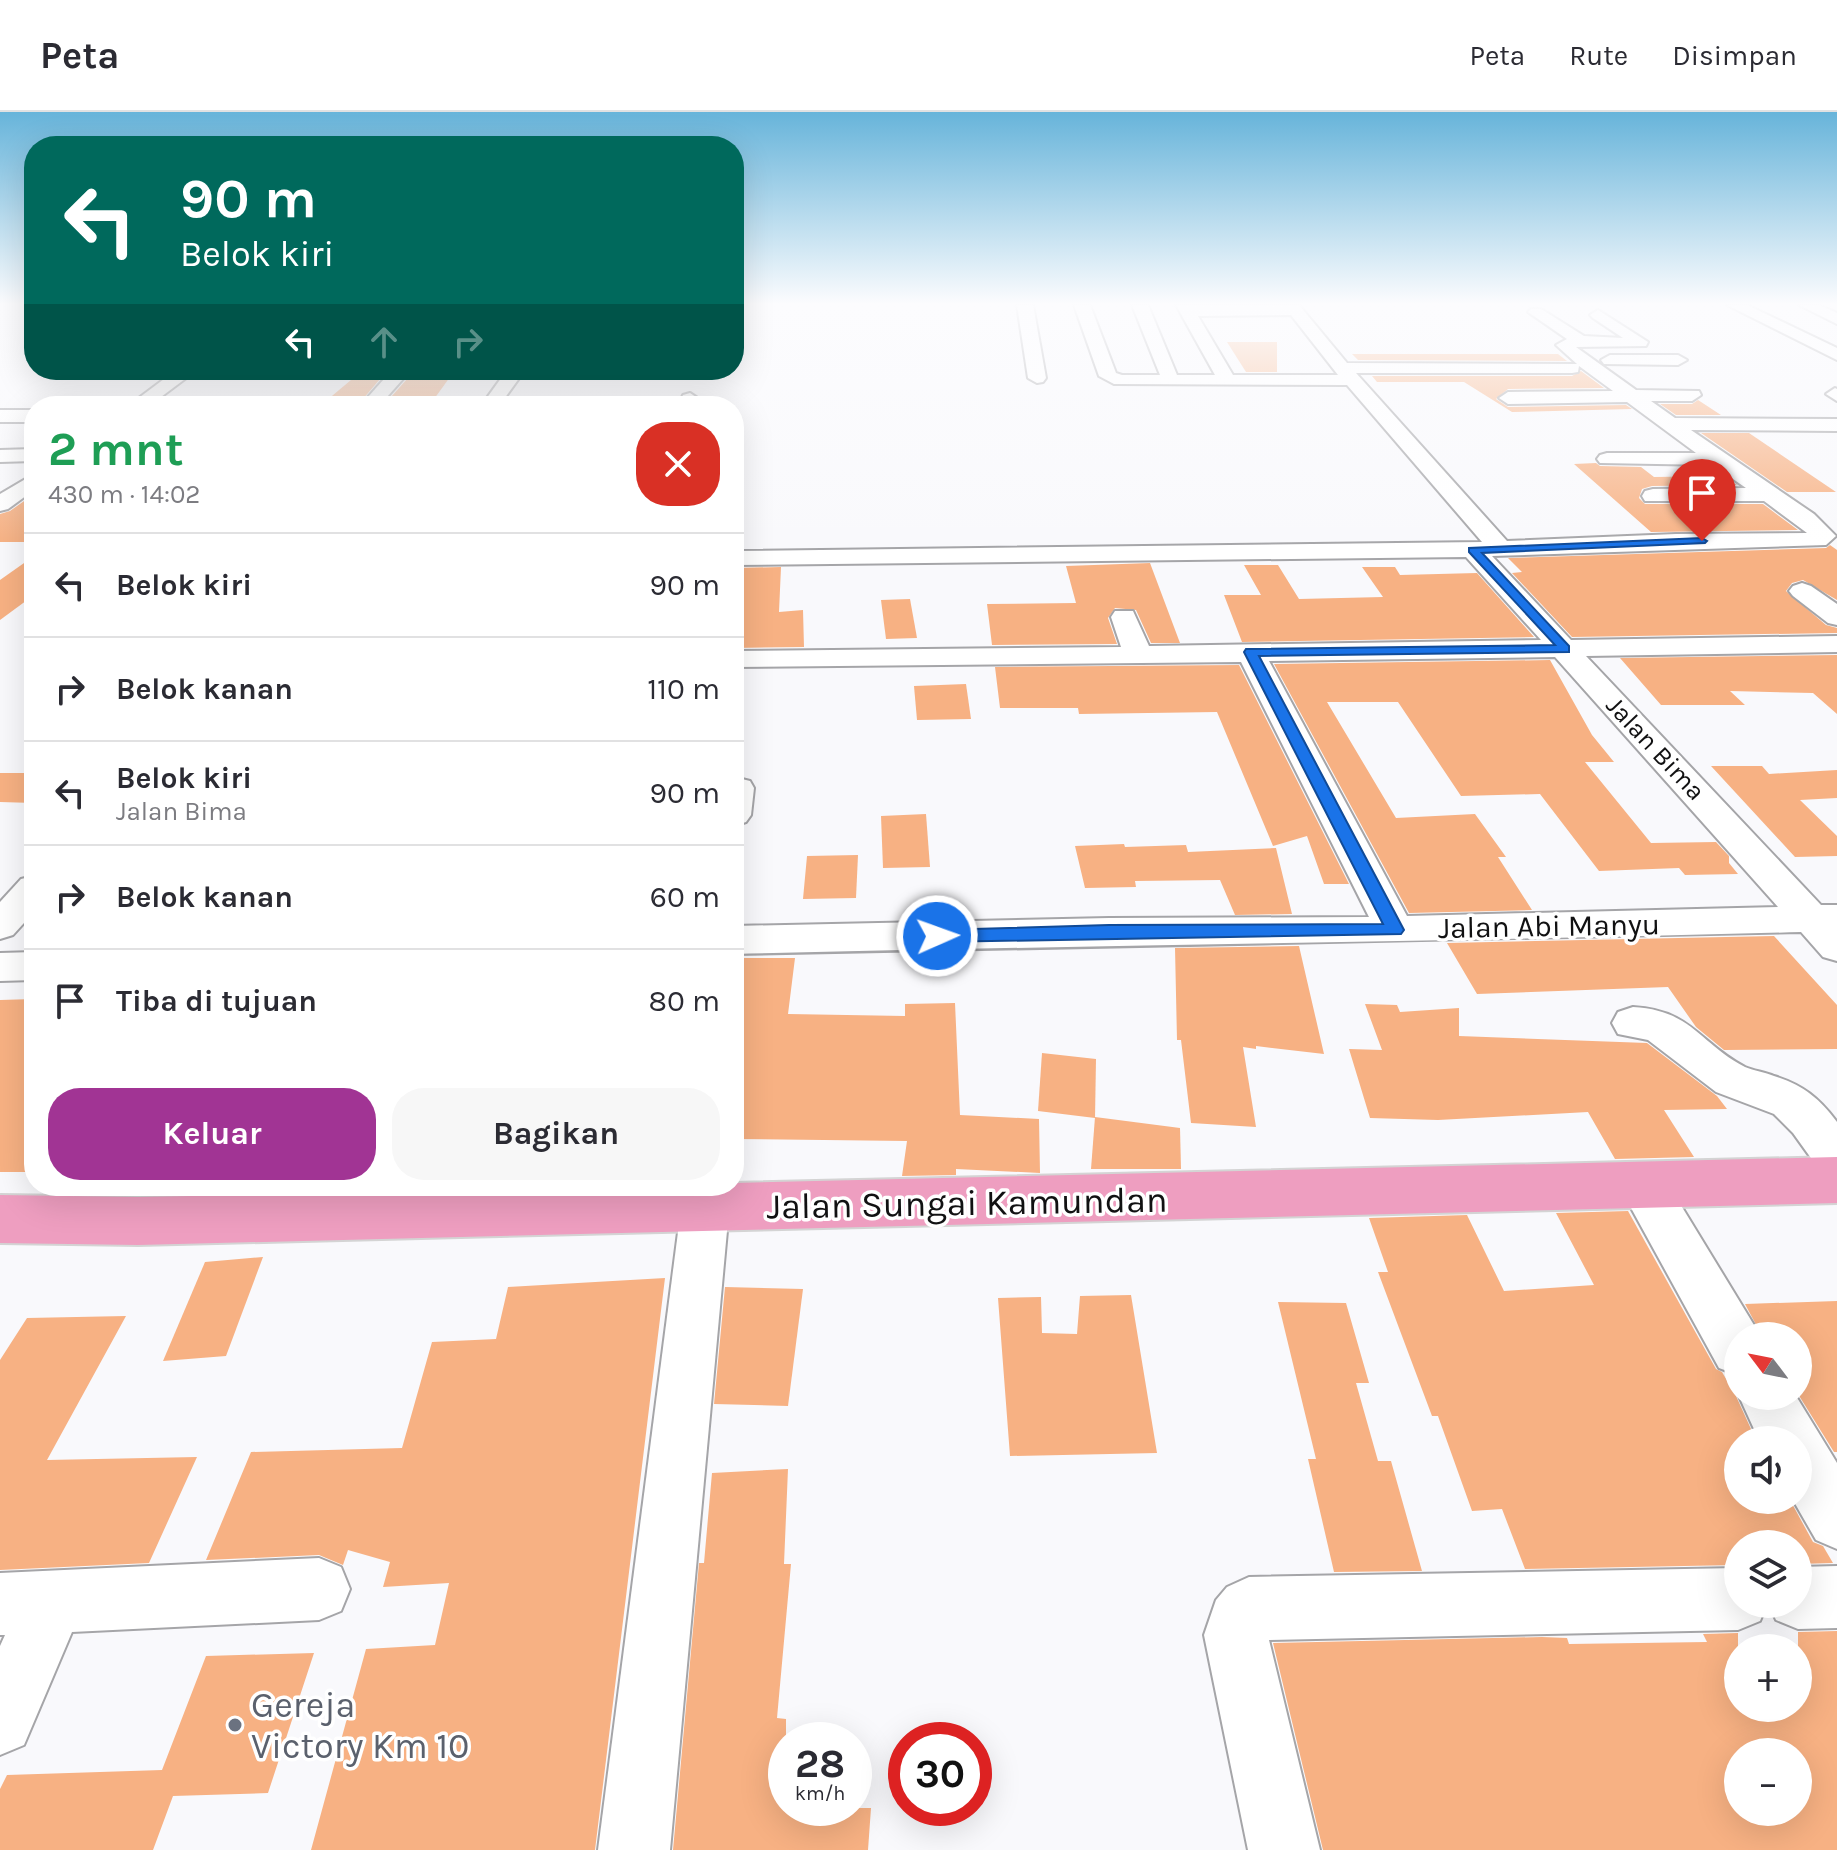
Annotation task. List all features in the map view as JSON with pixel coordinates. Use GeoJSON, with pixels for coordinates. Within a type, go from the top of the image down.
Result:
{"type":"FeatureCollection","features":[{"type":"Feature","properties":{"kind":"main road","name":"Jalan Sungai Kamundan"},"geometry":{"type":"LineString","coordinates":[[0,1219],[138,1221],[705,1209],[1837,1180]]}},
{"type":"Feature","properties":{"kind":"street","name":"Jalan Bima"},"geometry":{"type":"LineString","coordinates":[[1358,386],[1565,649],[1829,928]]}},
{"type":"Feature","properties":{"kind":"street"},"geometry":{"type":"LineString","coordinates":[[744,558],[1486,549],[1676,541],[1818,540],[1824,536],[1806,519],[1617,386]]}},
{"type":"Feature","properties":{"kind":"street"},"geometry":{"type":"LineString","coordinates":[[1508,398],[1692,395]]}},
{"type":"Feature","properties":{"kind":"street"},"geometry":{"type":"LineString","coordinates":[[0,416],[24,416]]}},
{"type":"Feature","properties":{"kind":"street"},"geometry":{"type":"LineString","coordinates":[[1668,424],[1837,425]]}},
{"type":"Feature","properties":{"kind":"street"},"geometry":{"type":"LineString","coordinates":[[0,456],[24,455]]}},
{"type":"Feature","properties":{"kind":"street"},"geometry":{"type":"LineString","coordinates":[[1607,459],[1718,459]]}},
{"type":"Feature","properties":{"kind":"street"},"geometry":{"type":"LineString","coordinates":[[0,505],[24,487]]}},
{"type":"Feature","properties":{"kind":"street"},"geometry":{"type":"LineString","coordinates":[[1653,496],[1767,494]]}},
{"type":"Feature","properties":{"kind":"street"},"geometry":{"type":"LineString","coordinates":[[0,505],[24,507]]}},
{"type":"Feature","properties":{"kind":"street"},"geometry":{"type":"LineString","coordinates":[[1802,591],[1837,617]]}},
{"type":"Feature","properties":{"kind":"street"},"geometry":{"type":"LineString","coordinates":[[1124,617],[1138,655]]}},
{"type":"Feature","properties":{"kind":"street"},"geometry":{"type":"LineString","coordinates":[[744,659],[1837,644]]}},
{"type":"Feature","properties":{"kind":"street"},"geometry":{"type":"LineString","coordinates":[[1250,652],[1395,930]]}},
{"type":"Feature","properties":{"kind":"street"},"geometry":{"type":"LineString","coordinates":[[0,926],[24,899]]}},
{"type":"Feature","properties":{"kind":"street","name":"Jalan Abi Manyu"},"geometry":{"type":"LineString","coordinates":[[744,940],[1109,931],[1829,928]]}},
{"type":"Feature","properties":{"kind":"street"},"geometry":{"type":"LineString","coordinates":[[0,967],[24,966]]}},
{"type":"Feature","properties":{"kind":"street"},"geometry":{"type":"LineString","coordinates":[[1633,1023],[1648,1022],[1666,1027],[1731,1080],[1792,1102],[1837,1158]]}},
{"type":"Feature","properties":{"kind":"street"},"geometry":{"type":"LineString","coordinates":[[1643,1186],[1724,1325]]}},
{"type":"Feature","properties":{"kind":"street"},"geometry":{"type":"LineString","coordinates":[[634,1850],[705,1209]]}},
{"type":"Feature","properties":{"kind":"street"},"geometry":{"type":"LineString","coordinates":[[1812,1477],[1837,1519]]}},
{"type":"Feature","properties":{"kind":"street"},"geometry":{"type":"LineString","coordinates":[[0,1721],[26,1603],[319,1589]]}},
{"type":"Feature","properties":{"kind":"street"},"geometry":{"type":"LineString","coordinates":[[1812,1598],[1837,1597]]}},
{"type":"Feature","properties":{"kind":"street"},"geometry":{"type":"LineString","coordinates":[[1284,1850],[1236,1635],[1238,1622],[1249,1609],[1724,1599]]}},
{"type":"Feature","properties":{"kind":"building"},"geometry":{"type":"Polygon","coordinates":[[[344,386],[374,386],[366,396],[332,396],[344,386]]]}},
{"type":"Feature","properties":{"kind":"building"},"geometry":{"type":"Polygon","coordinates":[[[401,386],[443,386],[436,396],[392,396],[401,386]]]}},
{"type":"Feature","properties":{"kind":"building"},"geometry":{"type":"Polygon","coordinates":[[[1471,386],[1601,386],[1604,388],[1508,389],[1496,399],[1508,407],[1626,405],[1632,409],[1512,412],[1471,386]]]}},
{"type":"Feature","properties":{"kind":"building"},"geometry":{"type":"Polygon","coordinates":[[[1698,400],[1721,415],[1676,415],[1660,404],[1692,404],[1698,400]]]}},
{"type":"Feature","properties":{"kind":"building"},"geometry":{"type":"Polygon","coordinates":[[[1701,433],[1749,433],[1836,492],[1787,492],[1701,433]]]}},
{"type":"Feature","properties":{"kind":"building"},"geometry":{"type":"Polygon","coordinates":[[[1596,463],[1600,466],[1641,467],[1654,477],[1723,476],[1737,485],[1652,486],[1642,489],[1639,498],[1645,504],[1763,504],[1798,530],[1651,532],[1574,464],[1596,463]]]}},
{"type":"Feature","properties":{"kind":"building"},"geometry":{"type":"Polygon","coordinates":[[[24,501],[24,542],[0,542],[0,514],[24,501]]]}},
{"type":"Feature","properties":{"kind":"building"},"geometry":{"type":"Polygon","coordinates":[[[1830,545],[1837,550],[1837,600],[1803,580],[1792,583],[1786,591],[1826,625],[1837,628],[1837,633],[1572,637],[1512,573],[1522,572],[1508,558],[1826,548],[1830,545]]]}},
{"type":"Feature","properties":{"kind":"building"},"geometry":{"type":"Polygon","coordinates":[[[24,563],[24,602],[0,620],[0,580],[24,563]]]}},
{"type":"Feature","properties":{"kind":"building"},"geometry":{"type":"Polygon","coordinates":[[[1150,563],[1180,643],[1151,643],[1136,610],[1115,608],[1108,618],[1117,644],[992,645],[987,604],[1076,603],[1066,566],[1150,563]]]}},
{"type":"Feature","properties":{"kind":"building"},"geometry":{"type":"Polygon","coordinates":[[[1244,565],[1278,565],[1299,599],[1383,597],[1362,567],[1395,567],[1400,575],[1477,573],[1534,637],[1242,642],[1224,595],[1261,595],[1244,565]]]}},
{"type":"Feature","properties":{"kind":"building"},"geometry":{"type":"Polygon","coordinates":[[[781,567],[779,612],[803,610],[804,647],[744,648],[744,568],[781,567]]]}},
{"type":"Feature","properties":{"kind":"building"},"geometry":{"type":"Polygon","coordinates":[[[910,599],[917,638],[886,639],[881,600],[910,599]]]}},
{"type":"Feature","properties":{"kind":"building"},"geometry":{"type":"Polygon","coordinates":[[[1837,655],[1837,714],[1813,693],[1730,691],[1745,705],[1661,705],[1620,658],[1837,655]]]}},
{"type":"Feature","properties":{"kind":"building"},"geometry":{"type":"Polygon","coordinates":[[[1550,660],[1592,735],[1614,762],[1585,762],[1651,843],[1716,842],[1729,856],[1729,863],[1738,874],[1685,875],[1679,868],[1599,871],[1540,794],[1461,796],[1398,702],[1327,702],[1396,818],[1475,814],[1506,857],[1498,857],[1532,910],[1409,913],[1274,664],[1550,660]]]}},
{"type":"Feature","properties":{"kind":"building"},"geometry":{"type":"Polygon","coordinates":[[[1239,665],[1349,884],[1324,884],[1307,836],[1273,846],[1217,712],[1079,714],[1078,708],[1000,708],[995,667],[1239,665]]]}},
{"type":"Feature","properties":{"kind":"building"},"geometry":{"type":"Polygon","coordinates":[[[966,684],[971,719],[917,720],[914,686],[966,684]]]}},
{"type":"Feature","properties":{"kind":"building"},"geometry":{"type":"Polygon","coordinates":[[[1711,766],[1762,766],[1769,774],[1837,770],[1837,798],[1800,800],[1837,836],[1837,856],[1795,857],[1711,766]]]}},
{"type":"Feature","properties":{"kind":"building"},"geometry":{"type":"Polygon","coordinates":[[[0,773],[24,773],[24,803],[0,802],[0,773]]]}},
{"type":"Feature","properties":{"kind":"building"},"geometry":{"type":"Polygon","coordinates":[[[926,814],[930,867],[883,868],[881,816],[926,814]]]}},
{"type":"Feature","properties":{"kind":"building"},"geometry":{"type":"Polygon","coordinates":[[[1124,844],[1125,847],[1186,845],[1188,852],[1276,848],[1292,914],[1235,915],[1220,880],[1135,881],[1136,887],[1085,888],[1075,846],[1124,844]]]}},
{"type":"Feature","properties":{"kind":"building"},"geometry":{"type":"Polygon","coordinates":[[[858,855],[856,898],[803,899],[807,856],[858,855]]]}},
{"type":"Feature","properties":{"kind":"building"},"geometry":{"type":"Polygon","coordinates":[[[1774,936],[1837,1005],[1837,1049],[1724,1050],[1696,1027],[1668,987],[1477,994],[1447,943],[1774,936]]]}},
{"type":"Feature","properties":{"kind":"building"},"geometry":{"type":"Polygon","coordinates":[[[1299,946],[1324,1054],[1243,1047],[1256,1127],[1191,1123],[1181,1040],[1177,1040],[1175,948],[1299,946]]]}},
{"type":"Feature","properties":{"kind":"building"},"geometry":{"type":"Polygon","coordinates":[[[744,958],[795,958],[788,1014],[905,1016],[905,1004],[955,1003],[960,1115],[1039,1119],[1040,1173],[956,1169],[956,1175],[902,1176],[907,1141],[744,1139],[744,958]]]}},
{"type":"Feature","properties":{"kind":"building"},"geometry":{"type":"Polygon","coordinates":[[[24,999],[24,1172],[0,1172],[0,1000],[24,999]]]}},
{"type":"Feature","properties":{"kind":"building"},"geometry":{"type":"Polygon","coordinates":[[[1365,1004],[1397,1005],[1400,1012],[1459,1008],[1459,1036],[1647,1043],[1717,1096],[1727,1109],[1664,1110],[1694,1157],[1615,1159],[1588,1112],[1438,1120],[1370,1118],[1349,1049],[1382,1050],[1365,1004]]]}},
{"type":"Feature","properties":{"kind":"building"},"geometry":{"type":"Polygon","coordinates":[[[1042,1053],[1096,1059],[1095,1118],[1038,1111],[1042,1053]]]}},
{"type":"Feature","properties":{"kind":"building"},"geometry":{"type":"Polygon","coordinates":[[[1095,1117],[1180,1128],[1181,1169],[1091,1169],[1095,1117]]]}},
{"type":"Feature","properties":{"kind":"building"},"geometry":{"type":"Polygon","coordinates":[[[1628,1211],[1716,1369],[1724,1375],[1724,1410],[1742,1410],[1750,1426],[1724,1426],[1724,1514],[1798,1514],[1806,1530],[1724,1530],[1724,1565],[1525,1569],[1502,1509],[1472,1511],[1438,1416],[1432,1416],[1378,1272],[1388,1272],[1369,1218],[1467,1215],[1504,1291],[1594,1285],[1556,1213],[1628,1211]]]}},
{"type":"Feature","properties":{"kind":"building"},"geometry":{"type":"Polygon","coordinates":[[[263,1257],[226,1356],[163,1361],[205,1262],[263,1257]]]}},
{"type":"Feature","properties":{"kind":"building"},"geometry":{"type":"Polygon","coordinates":[[[665,1278],[595,1850],[311,1850],[366,1649],[435,1645],[449,1583],[383,1587],[390,1562],[348,1550],[343,1565],[319,1555],[206,1560],[251,1452],[402,1448],[432,1342],[496,1339],[508,1287],[665,1278]]]}},
{"type":"Feature","properties":{"kind":"building"},"geometry":{"type":"Polygon","coordinates":[[[725,1287],[803,1289],[788,1406],[714,1404],[725,1287]]]}},
{"type":"Feature","properties":{"kind":"building"},"geometry":{"type":"Polygon","coordinates":[[[1131,1295],[1157,1453],[1010,1456],[998,1298],[1041,1297],[1042,1333],[1077,1334],[1080,1296],[1131,1295]]]}},
{"type":"Feature","properties":{"kind":"building"},"geometry":{"type":"Polygon","coordinates":[[[1837,1301],[1837,1452],[1834,1452],[1808,1410],[1812,1410],[1812,1322],[1755,1322],[1745,1304],[1837,1301]]]}},
{"type":"Feature","properties":{"kind":"building"},"geometry":{"type":"Polygon","coordinates":[[[1278,1302],[1346,1303],[1369,1383],[1356,1383],[1378,1461],[1391,1461],[1422,1571],[1334,1572],[1308,1459],[1316,1459],[1278,1302]]]}},
{"type":"Feature","properties":{"kind":"building"},"geometry":{"type":"Polygon","coordinates":[[[126,1316],[47,1460],[197,1457],[149,1563],[0,1570],[0,1360],[27,1318],[126,1316]]]}},
{"type":"Feature","properties":{"kind":"building"},"geometry":{"type":"Polygon","coordinates":[[[788,1469],[784,1564],[791,1564],[777,1718],[786,1719],[786,1722],[768,1722],[768,1826],[870,1826],[868,1850],[673,1850],[699,1563],[704,1563],[712,1473],[788,1469]]]}},
{"type":"Feature","properties":{"kind":"building"},"geometry":{"type":"Polygon","coordinates":[[[1812,1540],[1823,1546],[1833,1563],[1812,1564],[1812,1540]]]}},
{"type":"Feature","properties":{"kind":"building"},"geometry":{"type":"Polygon","coordinates":[[[1837,1631],[1837,1850],[1323,1850],[1273,1643],[1542,1637],[1567,1638],[1569,1644],[1707,1642],[1703,1634],[1738,1633],[1724,1634],[1724,1722],[1812,1722],[1812,1634],[1798,1634],[1837,1631]]]}},
{"type":"Feature","properties":{"kind":"building"},"geometry":{"type":"Polygon","coordinates":[[[314,1653],[268,1793],[173,1796],[153,1850],[0,1850],[0,1789],[7,1775],[162,1770],[206,1656],[314,1653]]]}},
{"type":"Feature","properties":{"kind":"place","name":"Gereja Victory Km 10"},"geometry":{"type":"Point","coordinates":[235,1725]}},
{"type":"Feature","properties":{"kind":"route"},"geometry":{"type":"LineString","coordinates":[[937,936],[1109,931],[1395,930],[1250,652],[1565,649],[1473,550],[1702,541]]}}]}
